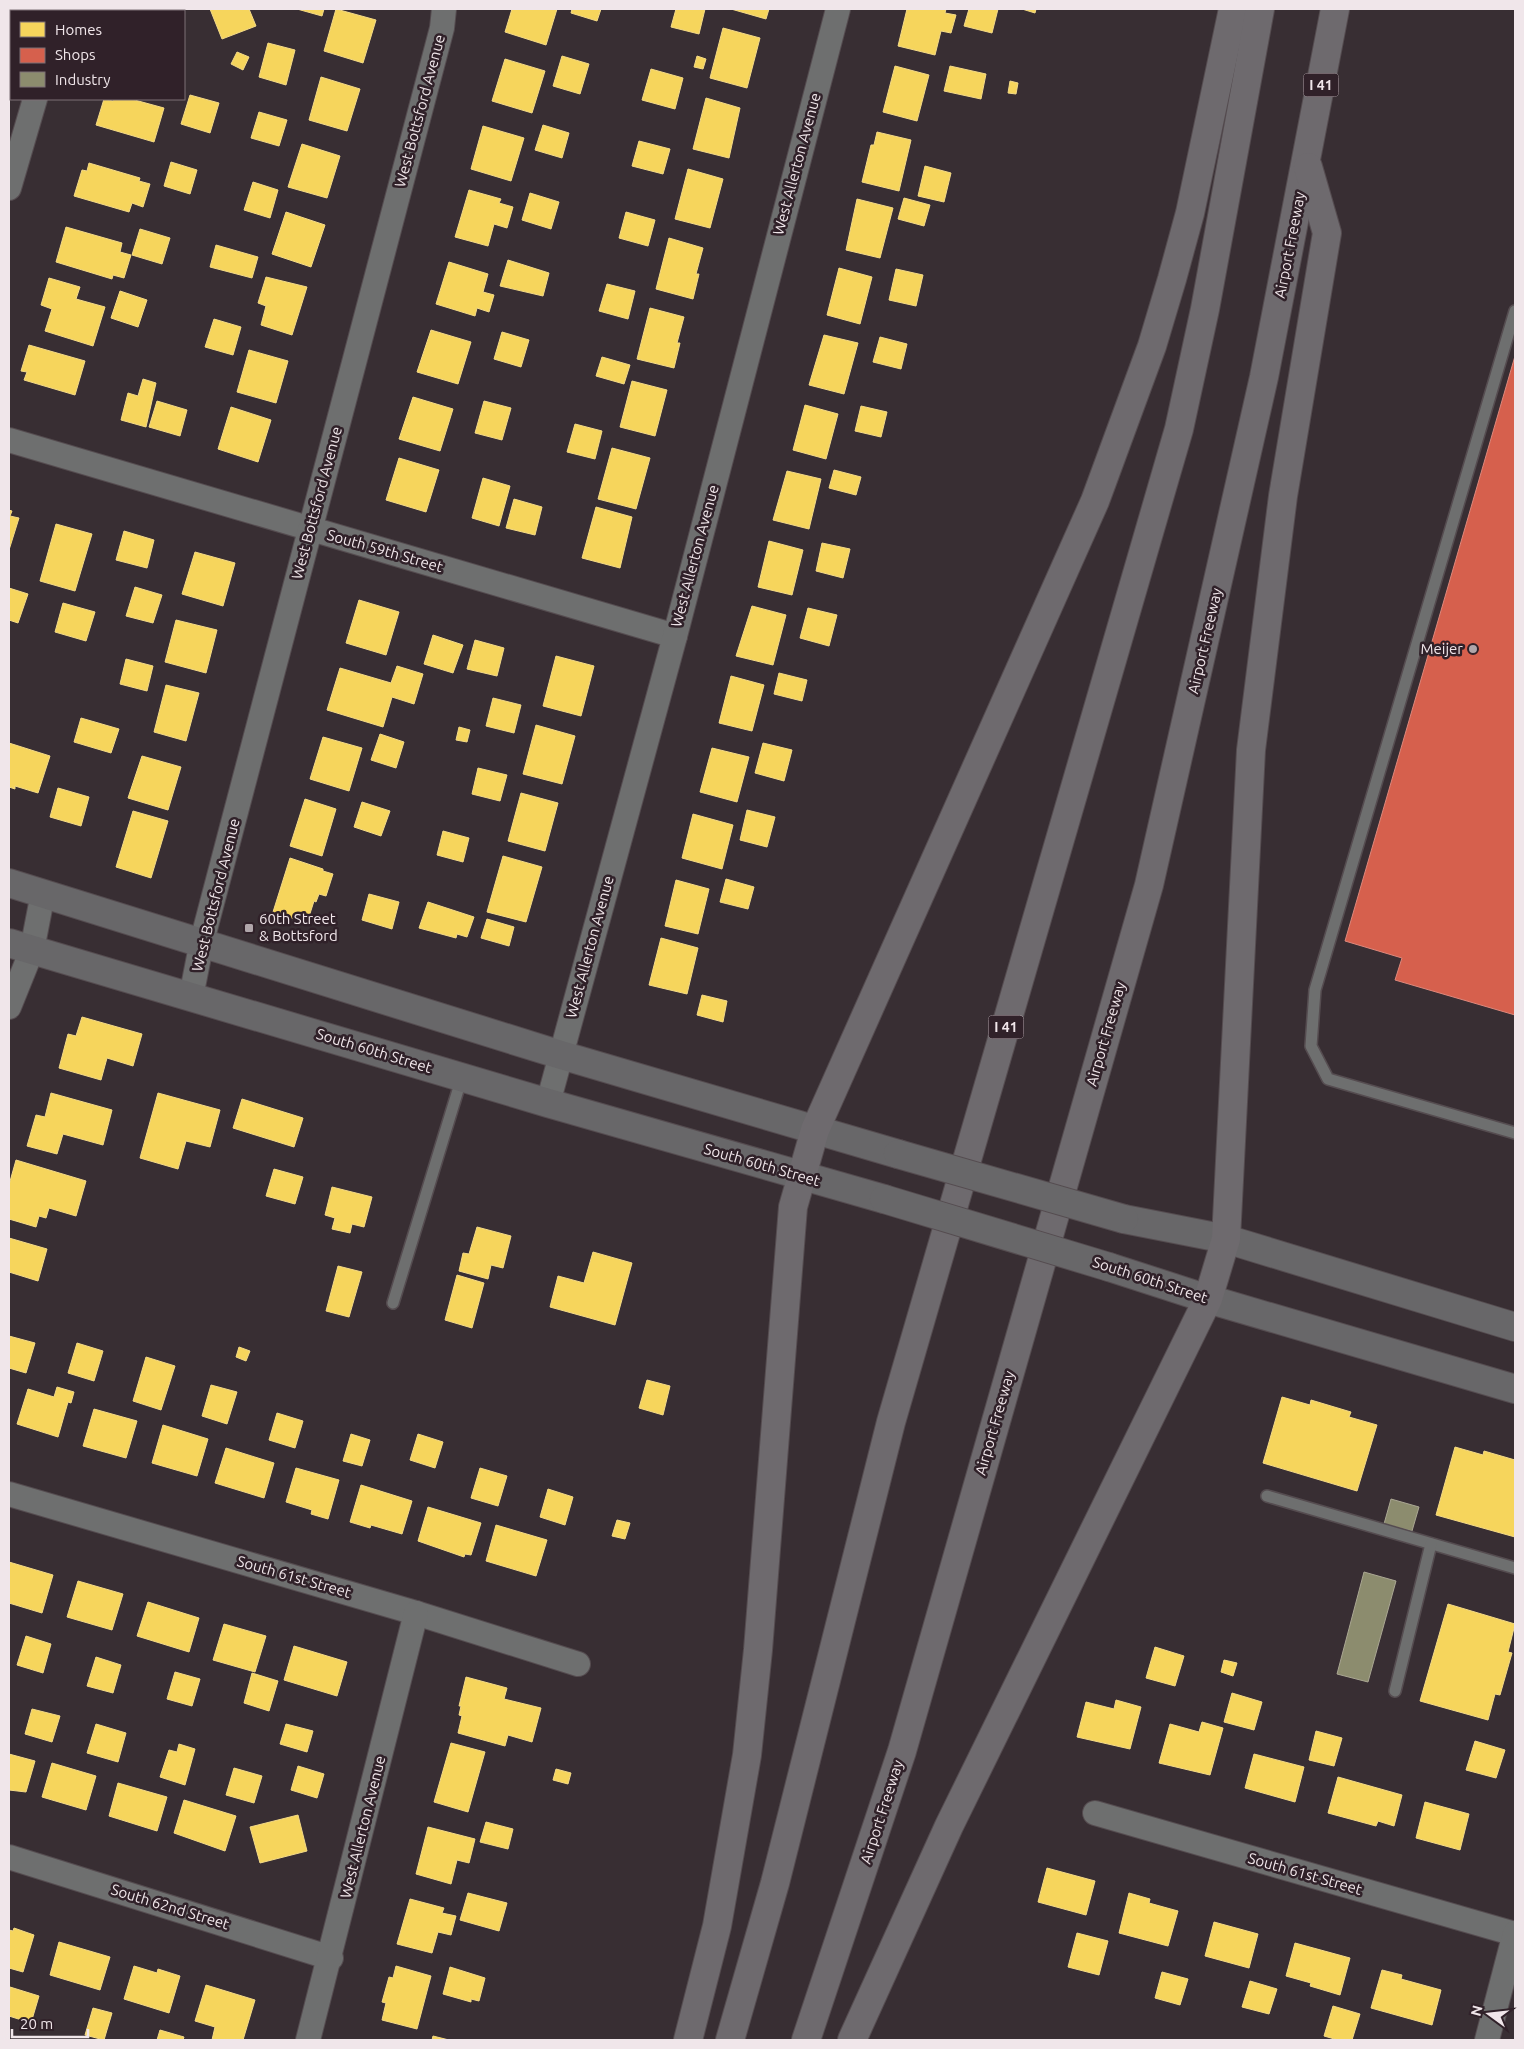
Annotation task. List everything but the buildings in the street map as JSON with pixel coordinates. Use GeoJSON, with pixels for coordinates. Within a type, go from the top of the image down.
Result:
{"type":"FeatureCollection","features":[{"type":"Feature","properties":{"kind":"highway"},"geometry":{"type":"LineString","coordinates":[[688,2040],[717,1926],[747,1755],[759,1641],[793,1207],[801,1176],[815,1130],[1095,501],[1152,346],[1172,279],[1190,213],[1233,9]]}},
{"type":"Feature","properties":{"kind":"highway","name":"I 41"},"geometry":{"type":"LineString","coordinates":[[730,2040],[775,1883],[891,1422],[1180,429],[1206,309],[1260,9]]}},
{"type":"Feature","properties":{"kind":"highway","name":"Airport Freeway"},"geometry":{"type":"LineString","coordinates":[[806,2040],[902,1752],[1149,885],[1260,396],[1335,9]]}},
{"type":"Feature","properties":{"kind":"highway"},"geometry":{"type":"LineString","coordinates":[[852,2040],[949,1826],[1208,1299],[1226,1239],[1251,750],[1283,496],[1327,233],[1307,161]]}},
{"type":"Feature","properties":{"kind":"main road"},"geometry":{"type":"LineString","coordinates":[[9,883],[202,941],[561,1054],[815,1130],[1124,1219],[1226,1239],[1515,1327]]}},
{"type":"Feature","properties":{"kind":"main road","name":"South 60th Street"},"geometry":{"type":"LineString","coordinates":[[21,946],[548,1103],[884,1199],[1208,1299],[1515,1389]]}},
{"type":"Feature","properties":{"kind":"street","name":"West Bottsford Avenue"},"geometry":{"type":"LineString","coordinates":[[191,997],[202,941],[442,28],[444,9]]}},
{"type":"Feature","properties":{"kind":"street","name":"West Allerton Avenue"},"geometry":{"type":"LineString","coordinates":[[548,1103],[675,636],[838,9]]}},
{"type":"Feature","properties":{"kind":"street"},"geometry":{"type":"LineString","coordinates":[[9,188],[35,100]]}},
{"type":"Feature","properties":{"kind":"street","name":"South 59th Street"},"geometry":{"type":"LineString","coordinates":[[9,440],[675,636]]}},
{"type":"Feature","properties":{"kind":"street"},"geometry":{"type":"LineString","coordinates":[[9,1007],[21,946],[44,893]]}},
{"type":"Feature","properties":{"kind":"street","name":"South 61st Street"},"geometry":{"type":"LineString","coordinates":[[9,1494],[416,1613],[578,1664]]}},
{"type":"Feature","properties":{"kind":"street","name":"West Allerton Avenue"},"geometry":{"type":"LineString","coordinates":[[308,2040],[331,1958],[416,1613]]}},
{"type":"Feature","properties":{"kind":"street","name":"South 61st Street"},"geometry":{"type":"LineString","coordinates":[[1095,1813],[1515,1934]]}},
{"type":"Feature","properties":{"kind":"street","name":"South 62nd Street"},"geometry":{"type":"LineString","coordinates":[[9,1857],[331,1958]]}},
{"type":"Feature","properties":{"kind":"street"},"geometry":{"type":"LineString","coordinates":[[1487,2040],[1515,1934]]}},
{"type":"Feature","properties":{"kind":"lane"},"geometry":{"type":"LineString","coordinates":[[1515,312],[1315,990],[1311,1046],[1328,1079],[1515,1133]]}},
{"type":"Feature","properties":{"kind":"lane"},"geometry":{"type":"LineString","coordinates":[[393,1303],[462,1077]]}},
{"type":"Feature","properties":{"kind":"lane"},"geometry":{"type":"LineString","coordinates":[[1267,1496],[1515,1568]]}},
{"type":"Feature","properties":{"kind":"lane"},"geometry":{"type":"LineString","coordinates":[[1395,1691],[1431,1544]]}},
{"type":"Feature","properties":{"kind":"place","name":"Meijer"},"geometry":{"type":"Point","coordinates":[1473,649]}},
{"type":"Feature","properties":{"kind":"place","name":"60th Street & Bottsford"},"geometry":{"type":"Point","coordinates":[249,928]}}]}
